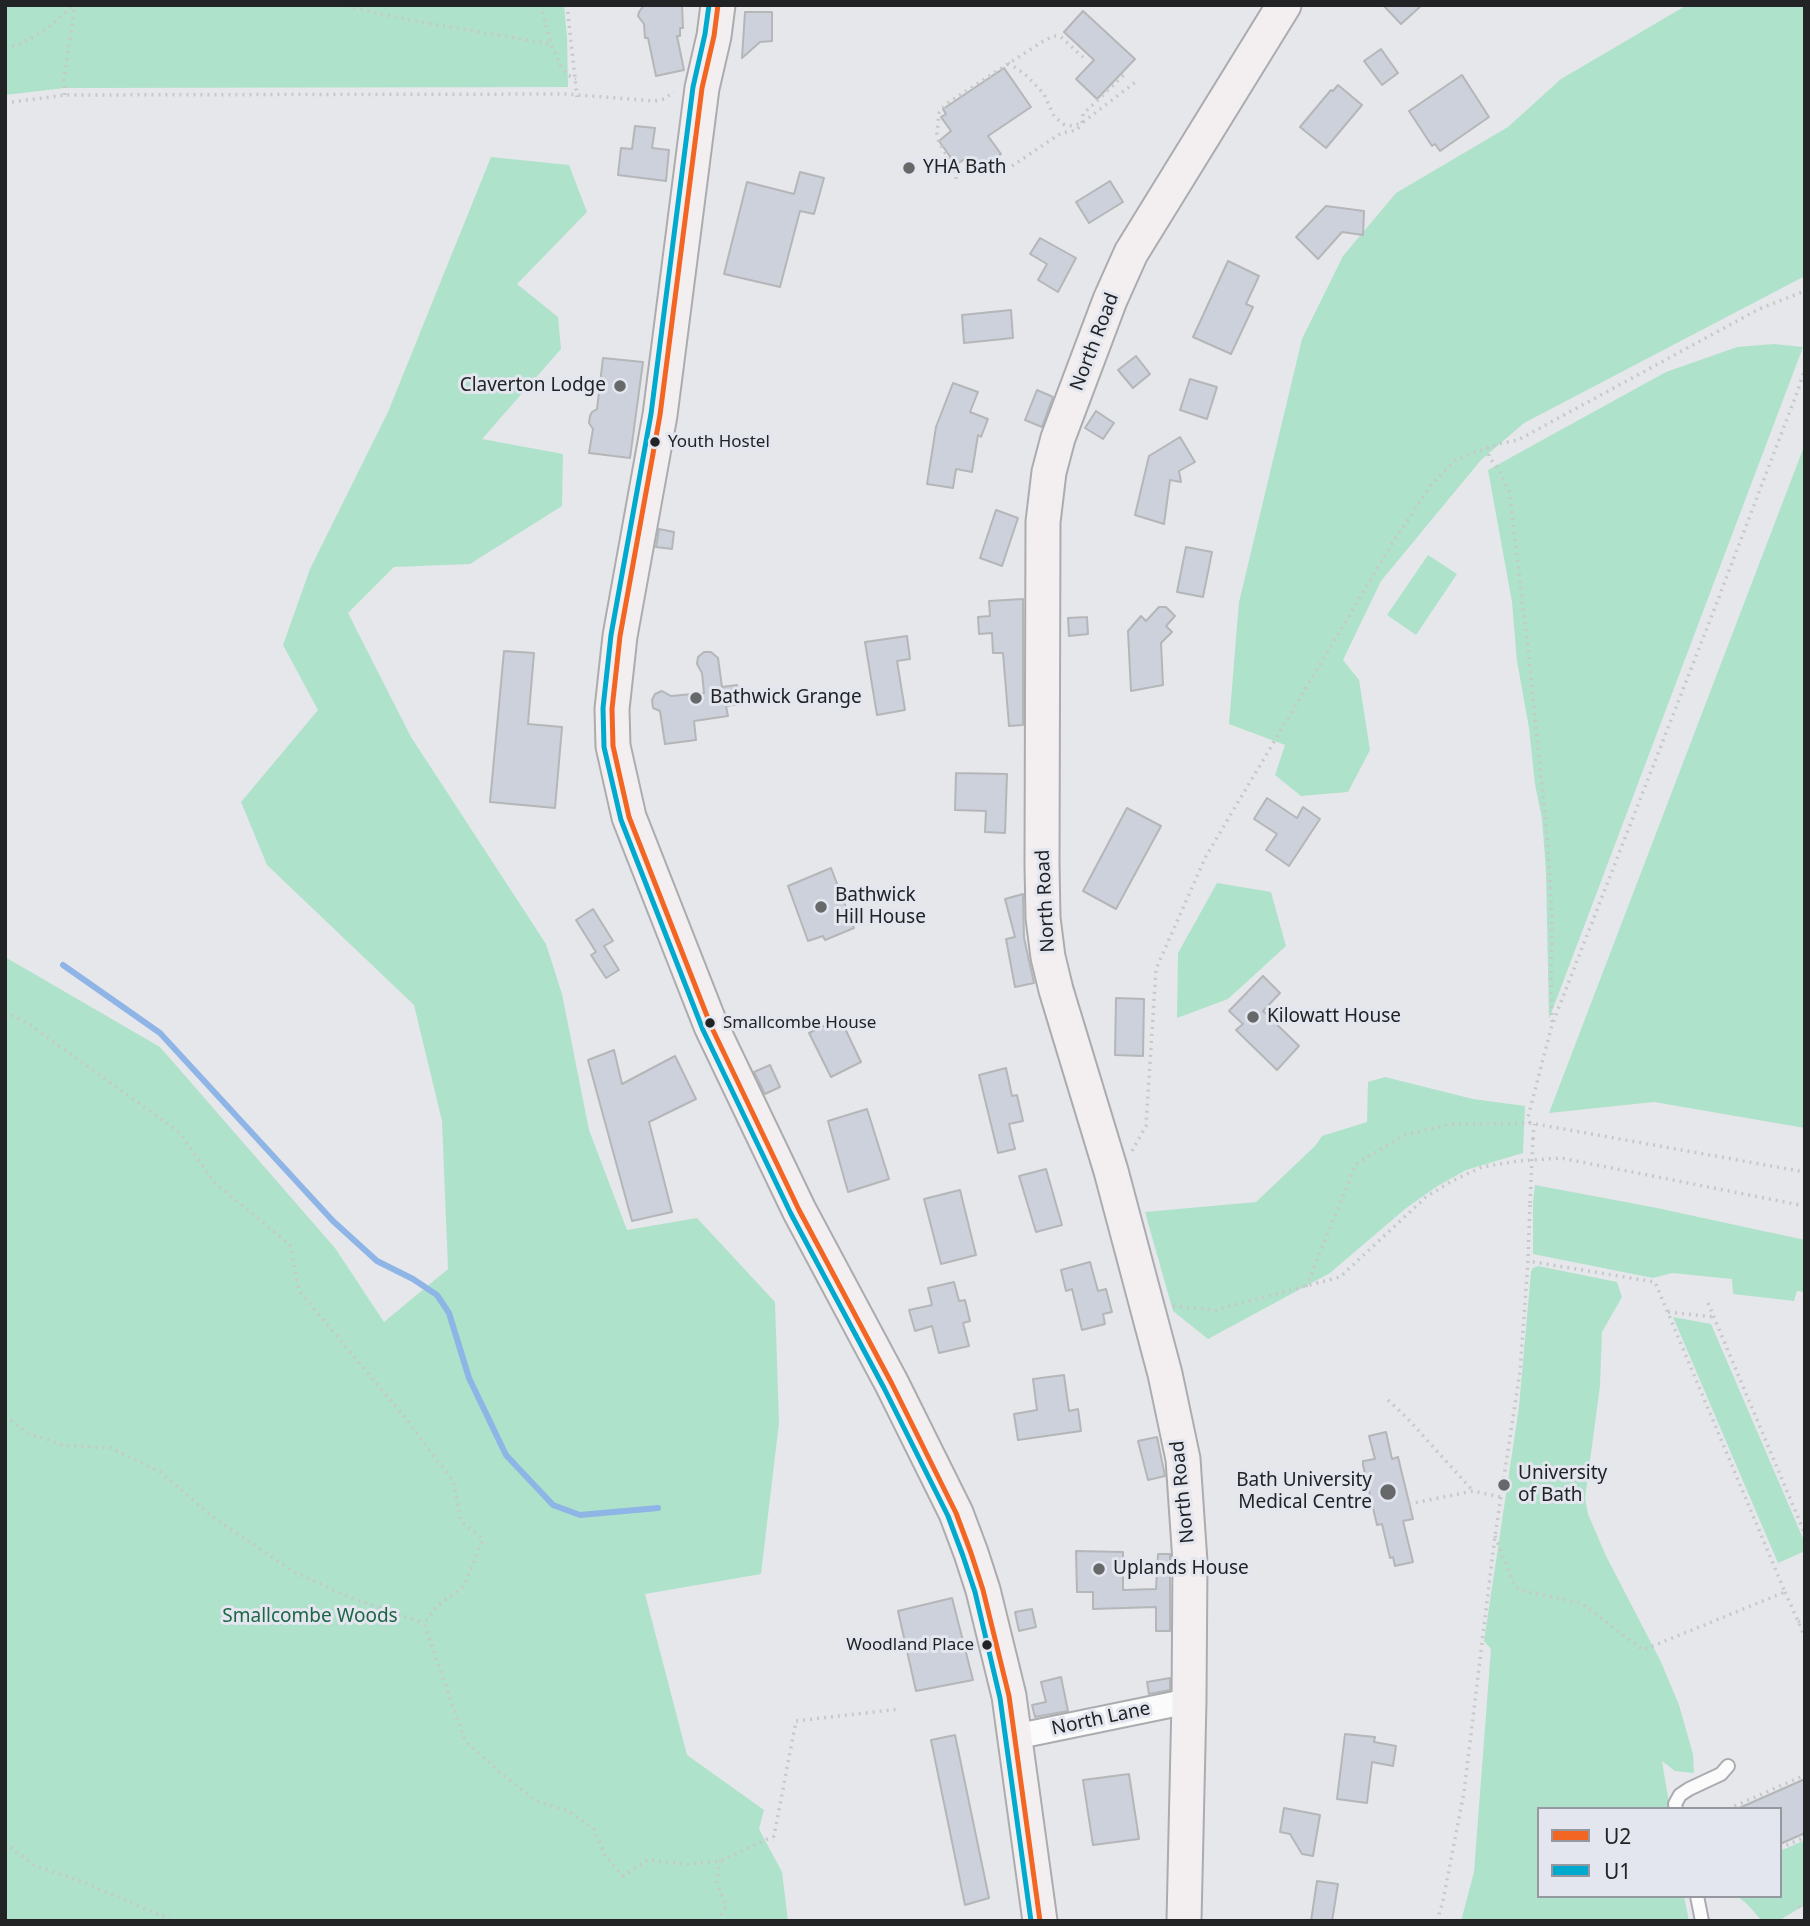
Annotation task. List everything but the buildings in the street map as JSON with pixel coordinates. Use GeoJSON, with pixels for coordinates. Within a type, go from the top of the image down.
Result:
{"type":"FeatureCollection","features":[{"type":"Feature","properties":{"kind":"street"},"geometry":{"type":"LineString","coordinates":[[718,5],[702,88],[660,415],[620,636],[612,709],[613,746],[629,817],[711,1026],[799,1210],[892,1384],[956,1513],[971,1553],[1009,1696],[1040,1921]]}},
{"type":"Feature","properties":{"kind":"street","name":"North Road"},"geometry":{"type":"LineString","coordinates":[[1184,1921],[1190,1562],[1183,1459],[1165,1374],[1111,1171],[1048,957],[1043,918],[1043,522],[1047,484],[1058,438],[1110,300],[1131,253],[1284,5]]}},
{"type":"Feature","properties":{"kind":"street","name":"North Lane"},"geometry":{"type":"LineString","coordinates":[[1014,1737],[1189,1701]]}},
{"type":"Feature","properties":{"kind":"lane"},"geometry":{"type":"LineString","coordinates":[[1676,1807],[1680,1795],[1689,1788],[1721,1774],[1728,1766]]}},
{"type":"Feature","properties":{"kind":"lane"},"geometry":{"type":"LineString","coordinates":[[1697,1898],[1702,1921]]}},
{"type":"Feature","properties":{"kind":"path"},"geometry":{"type":"LineString","coordinates":[[5,47],[21,44],[47,29],[74,5]]}},
{"type":"Feature","properties":{"kind":"path"},"geometry":{"type":"LineString","coordinates":[[65,95],[64,78],[74,5]]}},
{"type":"Feature","properties":{"kind":"path"},"geometry":{"type":"LineString","coordinates":[[340,5],[409,20],[551,44]]}},
{"type":"Feature","properties":{"kind":"path"},"geometry":{"type":"LineString","coordinates":[[541,5],[551,44],[562,69],[576,79]]}},
{"type":"Feature","properties":{"kind":"path"},"geometry":{"type":"LineString","coordinates":[[567,5],[577,97]]}},
{"type":"Feature","properties":{"kind":"path"},"geometry":{"type":"LineString","coordinates":[[956,179],[954,167],[939,143],[937,134],[939,113],[946,104],[1055,36],[1061,37],[1085,59]]}},
{"type":"Feature","properties":{"kind":"path"},"geometry":{"type":"LineString","coordinates":[[1008,63],[1044,94],[1054,116],[1063,124],[1072,126],[1082,123]]}},
{"type":"Feature","properties":{"kind":"path"},"geometry":{"type":"LineString","coordinates":[[1082,123],[1083,114],[1127,72]]}},
{"type":"Feature","properties":{"kind":"path"},"geometry":{"type":"LineString","coordinates":[[1012,166],[1061,133],[1077,130],[1082,123],[1137,81]]}},
{"type":"Feature","properties":{"kind":"path"},"geometry":{"type":"LineString","coordinates":[[5,103],[65,95],[566,94],[577,97],[655,101],[664,99],[682,86],[702,88]]}},
{"type":"Feature","properties":{"kind":"path"},"geometry":{"type":"LineString","coordinates":[[1111,1171],[1122,1165],[1146,1126],[1156,969],[1206,856],[1393,542],[1433,482],[1457,459],[1488,447],[1518,440],[1759,309],[1805,290]]}},
{"type":"Feature","properties":{"kind":"path"},"geometry":{"type":"LineString","coordinates":[[1437,1921],[1464,1792],[1495,1536],[1520,1372],[1533,1139],[1532,1124],[1528,1117],[1552,1024],[1714,610],[1805,368]]}},
{"type":"Feature","properties":{"kind":"path"},"geometry":{"type":"LineString","coordinates":[[1488,447],[1489,457],[1509,491],[1527,640],[1547,834],[1552,915],[1552,1024]]}},
{"type":"Feature","properties":{"kind":"path"},"geometry":{"type":"LineString","coordinates":[[5,1012],[29,1024],[180,1133],[214,1181],[290,1245],[299,1291],[408,1421],[453,1480],[461,1521],[483,1539],[464,1586],[436,1607],[424,1623]]}},
{"type":"Feature","properties":{"kind":"path"},"geometry":{"type":"LineString","coordinates":[[1306,1287],[1356,1164],[1405,1135],[1451,1124],[1532,1124],[1805,1172]]}},
{"type":"Feature","properties":{"kind":"path"},"geometry":{"type":"LineString","coordinates":[[1146,1303],[1216,1310],[1340,1278],[1426,1197],[1482,1167],[1560,1158],[1805,1206]]}},
{"type":"Feature","properties":{"kind":"path"},"geometry":{"type":"LineString","coordinates":[[1528,1261],[1655,1282],[1805,1637]]}},
{"type":"Feature","properties":{"kind":"path"},"geometry":{"type":"LineString","coordinates":[[1708,1303],[1805,1534]]}},
{"type":"Feature","properties":{"kind":"path"},"geometry":{"type":"LineString","coordinates":[[1668,1312],[1714,1317]]}},
{"type":"Feature","properties":{"kind":"path"},"geometry":{"type":"LineString","coordinates":[[1388,1400],[1473,1491]]}},
{"type":"Feature","properties":{"kind":"path"},"geometry":{"type":"LineString","coordinates":[[5,1416],[26,1432],[62,1445],[111,1448],[160,1472],[213,1517],[294,1572],[351,1598],[424,1623]]}},
{"type":"Feature","properties":{"kind":"path"},"geometry":{"type":"LineString","coordinates":[[1409,1504],[1473,1491],[1501,1497]]}},
{"type":"Feature","properties":{"kind":"path"},"geometry":{"type":"LineString","coordinates":[[1495,1536],[1514,1584],[1519,1590],[1581,1603],[1643,1650],[1785,1592]]}},
{"type":"Feature","properties":{"kind":"path"},"geometry":{"type":"LineString","coordinates":[[1798,1621],[1805,1624]]}},
{"type":"Feature","properties":{"kind":"path"},"geometry":{"type":"LineString","coordinates":[[424,1623],[465,1741],[537,1801],[568,1811],[594,1829],[605,1856],[623,1876],[647,1860],[687,1864],[720,1861],[774,1836],[796,1721],[900,1709]]}},
{"type":"Feature","properties":{"kind":"path"},"geometry":{"type":"LineString","coordinates":[[1732,1807],[1805,1774]]}},
{"type":"Feature","properties":{"kind":"path"},"geometry":{"type":"LineString","coordinates":[[1782,1847],[1805,1837]]}},
{"type":"Feature","properties":{"kind":"path"},"geometry":{"type":"LineString","coordinates":[[5,1843],[35,1866],[81,1881],[173,1921]]}},
{"type":"Feature","properties":{"kind":"path"},"geometry":{"type":"LineString","coordinates":[[717,1921],[726,1907],[717,1882],[720,1861]]}},
{"type":"Feature","properties":{"kind":"path"},"geometry":{"type":"LineString","coordinates":[[1799,1906],[1805,1909]]}},
{"type":"Feature","properties":{"kind":"green space"},"geometry":{"type":"Polygon","coordinates":[[[5,5],[564,5],[568,87],[65,88],[5,95],[5,5]]]}},
{"type":"Feature","properties":{"kind":"green space"},"geometry":{"type":"Polygon","coordinates":[[[1687,5],[1805,5],[1805,276],[1524,423],[1481,460],[1381,581],[1343,660],[1359,680],[1370,750],[1348,792],[1301,796],[1275,775],[1285,745],[1229,724],[1239,602],[1302,339],[1343,256],[1396,193],[1508,127],[1561,79],[1687,5]]]}},
{"type":"Feature","properties":{"kind":"green space","name":"Smallcombe Woods"},"geometry":{"type":"Polygon","coordinates":[[[491,157],[569,165],[587,212],[517,284],[558,317],[561,349],[482,439],[563,454],[562,506],[470,564],[394,567],[348,613],[411,737],[546,944],[562,994],[589,1130],[627,1230],[697,1218],[775,1302],[779,1423],[761,1574],[645,1594],[687,1755],[764,1810],[759,1829],[782,1872],[788,1921],[5,1921],[5,957],[160,1047],[335,1248],[384,1322],[448,1269],[442,1121],[414,1005],[267,865],[241,802],[318,710],[283,645],[310,569],[388,412],[491,157]]]}},
{"type":"Feature","properties":{"kind":"green space"},"geometry":{"type":"Polygon","coordinates":[[[1774,344],[1803,347],[1549,1019],[1546,871],[1542,819],[1517,661],[1512,602],[1488,470],[1666,372],[1737,347],[1774,344]]]}},
{"type":"Feature","properties":{"kind":"green space"},"geometry":{"type":"Polygon","coordinates":[[[1805,444],[1805,1128],[1654,1102],[1549,1113],[1805,444]]]}},
{"type":"Feature","properties":{"kind":"green space"},"geometry":{"type":"Polygon","coordinates":[[[1428,555],[1457,574],[1416,635],[1387,615],[1428,555]]]}},
{"type":"Feature","properties":{"kind":"green space"},"geometry":{"type":"Polygon","coordinates":[[[1217,883],[1271,892],[1286,946],[1228,999],[1177,1018],[1178,953],[1217,883]]]}},
{"type":"Feature","properties":{"kind":"green space"},"geometry":{"type":"Polygon","coordinates":[[[1385,1077],[1473,1099],[1525,1106],[1523,1153],[1466,1170],[1436,1187],[1405,1209],[1330,1273],[1208,1339],[1173,1311],[1145,1212],[1256,1202],[1315,1146],[1322,1136],[1367,1122],[1368,1082],[1385,1077]]]}},
{"type":"Feature","properties":{"kind":"green space"},"geometry":{"type":"Polygon","coordinates":[[[1535,1185],[1805,1240],[1805,1292],[1797,1291],[1794,1301],[1733,1294],[1732,1279],[1672,1273],[1653,1278],[1533,1254],[1535,1185]]]}},
{"type":"Feature","properties":{"kind":"green space"},"geometry":{"type":"Polygon","coordinates":[[[1538,1266],[1617,1282],[1622,1297],[1602,1332],[1600,1386],[1585,1498],[1588,1514],[1606,1556],[1661,1662],[1679,1705],[1693,1754],[1694,1773],[1675,1771],[1662,1761],[1670,1807],[1537,1807],[1537,1898],[1684,1898],[1689,1921],[1461,1921],[1474,1872],[1491,1649],[1484,1641],[1519,1407],[1533,1268],[1538,1266]]]}},
{"type":"Feature","properties":{"kind":"green space"},"geometry":{"type":"Polygon","coordinates":[[[1673,1317],[1711,1324],[1805,1543],[1805,1551],[1778,1563],[1673,1317]]]}},
{"type":"Feature","properties":{"kind":"green space"},"geometry":{"type":"Polygon","coordinates":[[[1805,1840],[1805,1905],[1778,1921],[1762,1921],[1740,1898],[1782,1898],[1782,1850],[1805,1840]]]}},
{"type":"Feature","properties":{"kind":"waterway"},"geometry":{"type":"LineString","coordinates":[[63,965],[160,1033],[333,1221],[377,1261],[437,1295],[449,1313],[469,1378],[506,1455],[553,1505],[580,1515],[658,1508]]}},
{"type":"Feature","properties":{"kind":"transit line","name":"U1"},"geometry":{"type":"LineString","coordinates":[[709,5],[693,87],[651,414],[611,635],[603,708],[604,747],[621,820],[703,1030],[791,1214],[884,1388],[948,1516],[963,1556],[975,1592],[1000,1698],[1031,1921]]}},
{"type":"Feature","properties":{"kind":"transit line","name":"U2"},"geometry":{"type":"LineString","coordinates":[[718,5],[702,88],[660,415],[620,636],[612,709],[613,746],[629,817],[711,1026],[799,1210],[892,1384],[956,1513],[971,1553],[1009,1696],[1040,1921]]}},
{"type":"Feature","properties":{"kind":"place","name":"YHA Bath"},"geometry":{"type":"Point","coordinates":[909,168]}},
{"type":"Feature","properties":{"kind":"place","name":"Claverton Lodge"},"geometry":{"type":"Point","coordinates":[620,386]}},
{"type":"Feature","properties":{"kind":"place","name":"Youth Hostel"},"geometry":{"type":"Point","coordinates":[655,442]}},
{"type":"Feature","properties":{"kind":"place","name":"Bathwick Grange"},"geometry":{"type":"Point","coordinates":[696,698]}},
{"type":"Feature","properties":{"kind":"place","name":"Bathwick Hill House"},"geometry":{"type":"Point","coordinates":[821,907]}},
{"type":"Feature","properties":{"kind":"place","name":"Kilowatt House"},"geometry":{"type":"Point","coordinates":[1253,1017]}},
{"type":"Feature","properties":{"kind":"place","name":"Smallcombe House"},"geometry":{"type":"Point","coordinates":[710,1023]}},
{"type":"Feature","properties":{"kind":"place","name":"University of Bath"},"geometry":{"type":"Point","coordinates":[1504,1485]}},
{"type":"Feature","properties":{"kind":"place","name":"Bath University Medical Centre"},"geometry":{"type":"Point","coordinates":[1388,1492]}},
{"type":"Feature","properties":{"kind":"place","name":"Uplands House"},"geometry":{"type":"Point","coordinates":[1099,1569]}},
{"type":"Feature","properties":{"kind":"place","name":"Woodland Place"},"geometry":{"type":"Point","coordinates":[987,1645]}}]}
